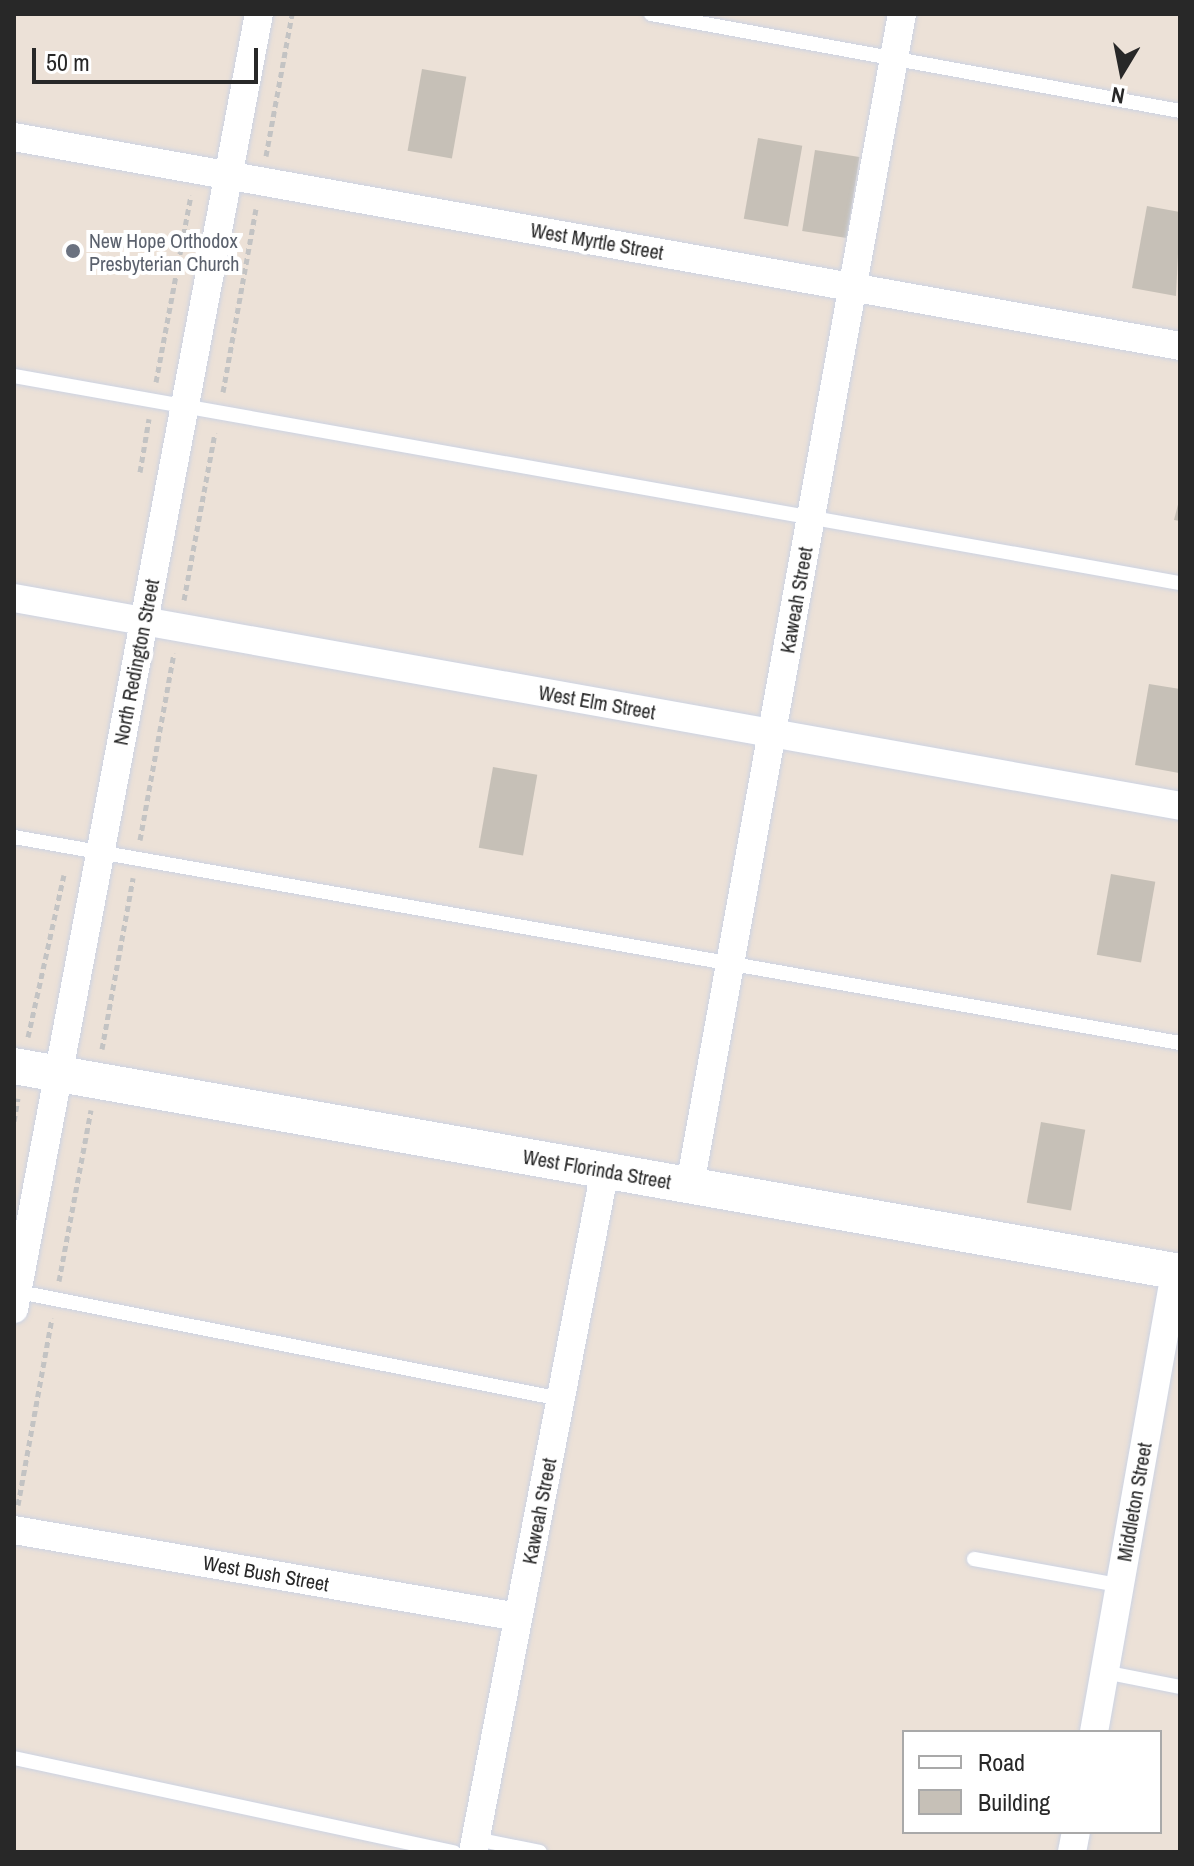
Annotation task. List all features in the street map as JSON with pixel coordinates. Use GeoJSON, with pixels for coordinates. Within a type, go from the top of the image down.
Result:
{"type":"FeatureCollection","features":[{"type":"Feature","properties":{"kind":"street","name":"North Redington Street"},"geometry":{"type":"LineString","coordinates":[[15,1297],[259,14]]}},
{"type":"Feature","properties":{"kind":"street","name":"Kaweah Street"},"geometry":{"type":"LineString","coordinates":[[690,1185],[902,14]]}},
{"type":"Feature","properties":{"kind":"street","name":"West Myrtle Street"},"geometry":{"type":"LineString","coordinates":[[14,137],[1180,346]]}},
{"type":"Feature","properties":{"kind":"street","name":"West Elm Street"},"geometry":{"type":"LineString","coordinates":[[14,598],[1180,806]]}},
{"type":"Feature","properties":{"kind":"street","name":"West Florinda Street"},"geometry":{"type":"LineString","coordinates":[[18,1067],[1178,1272]]}},
{"type":"Feature","properties":{"kind":"street","name":"Kaweah Street"},"geometry":{"type":"LineString","coordinates":[[468,1848],[518,1617],[605,1170]]}},
{"type":"Feature","properties":{"kind":"street","name":"Middleton Street"},"geometry":{"type":"LineString","coordinates":[[1094,1730],[1178,1272]]}},
{"type":"Feature","properties":{"kind":"street","name":"West Bush Street"},"geometry":{"type":"LineString","coordinates":[[15,1520],[518,1617]]}},
{"type":"Feature","properties":{"kind":"lane"},"geometry":{"type":"LineString","coordinates":[[651,14],[1180,111]]}},
{"type":"Feature","properties":{"kind":"lane"},"geometry":{"type":"LineString","coordinates":[[14,376],[220,407],[1180,583]]}},
{"type":"Feature","properties":{"kind":"lane"},"geometry":{"type":"LineString","coordinates":[[14,837],[100,856],[137,858],[730,967],[1180,1043]]}},
{"type":"Feature","properties":{"kind":"lane"},"geometry":{"type":"LineString","coordinates":[[15,1297],[56,1298],[561,1399]]}},
{"type":"Feature","properties":{"kind":"lane"},"geometry":{"type":"LineString","coordinates":[[974,1559],[1119,1585]]}},
{"type":"Feature","properties":{"kind":"lane"},"geometry":{"type":"LineString","coordinates":[[1104,1672],[1180,1687]]}},
{"type":"Feature","properties":{"kind":"lane"},"geometry":{"type":"LineString","coordinates":[[14,1758],[468,1848],[540,1852]]}},
{"type":"Feature","properties":{"kind":"path"},"geometry":{"type":"LineString","coordinates":[[15,1520],[292,14]]}},
{"type":"Feature","properties":{"kind":"path"},"geometry":{"type":"LineString","coordinates":[[139,476],[196,170]]}},
{"type":"Feature","properties":{"kind":"path"},"geometry":{"type":"LineString","coordinates":[[14,1121],[18,1067],[70,848]]}},
{"type":"Feature","properties":{"kind":"building"},"geometry":{"type":"Polygon","coordinates":[[[422,69],[466,77],[452,159],[408,151],[422,69]]]}},
{"type":"Feature","properties":{"kind":"building"},"geometry":{"type":"Polygon","coordinates":[[[758,138],[802,146],[788,227],[744,219],[758,138]]]}},
{"type":"Feature","properties":{"kind":"building"},"geometry":{"type":"Polygon","coordinates":[[[815,150],[859,157],[847,238],[802,231],[815,150]]]}},
{"type":"Feature","properties":{"kind":"building"},"geometry":{"type":"Polygon","coordinates":[[[1147,206],[1180,212],[1176,296],[1132,288],[1147,206]]]}},
{"type":"Feature","properties":{"kind":"building"},"geometry":{"type":"Polygon","coordinates":[[[1180,497],[1180,521],[1174,520],[1180,497]]]}},
{"type":"Feature","properties":{"kind":"building"},"geometry":{"type":"Polygon","coordinates":[[[1149,684],[1180,689],[1179,773],[1135,765],[1149,684]]]}},
{"type":"Feature","properties":{"kind":"building"},"geometry":{"type":"Polygon","coordinates":[[[493,767],[537,775],[523,856],[479,848],[493,767]]]}},
{"type":"Feature","properties":{"kind":"building"},"geometry":{"type":"Polygon","coordinates":[[[1111,874],[1155,882],[1141,963],[1097,955],[1111,874]]]}},
{"type":"Feature","properties":{"kind":"building"},"geometry":{"type":"Polygon","coordinates":[[[1041,1122],[1085,1130],[1071,1211],[1027,1203],[1041,1122]]]}},
{"type":"Feature","properties":{"kind":"place","name":"New Hope Orthodox Presbyterian Church"},"geometry":{"type":"Point","coordinates":[73,251]}}]}
